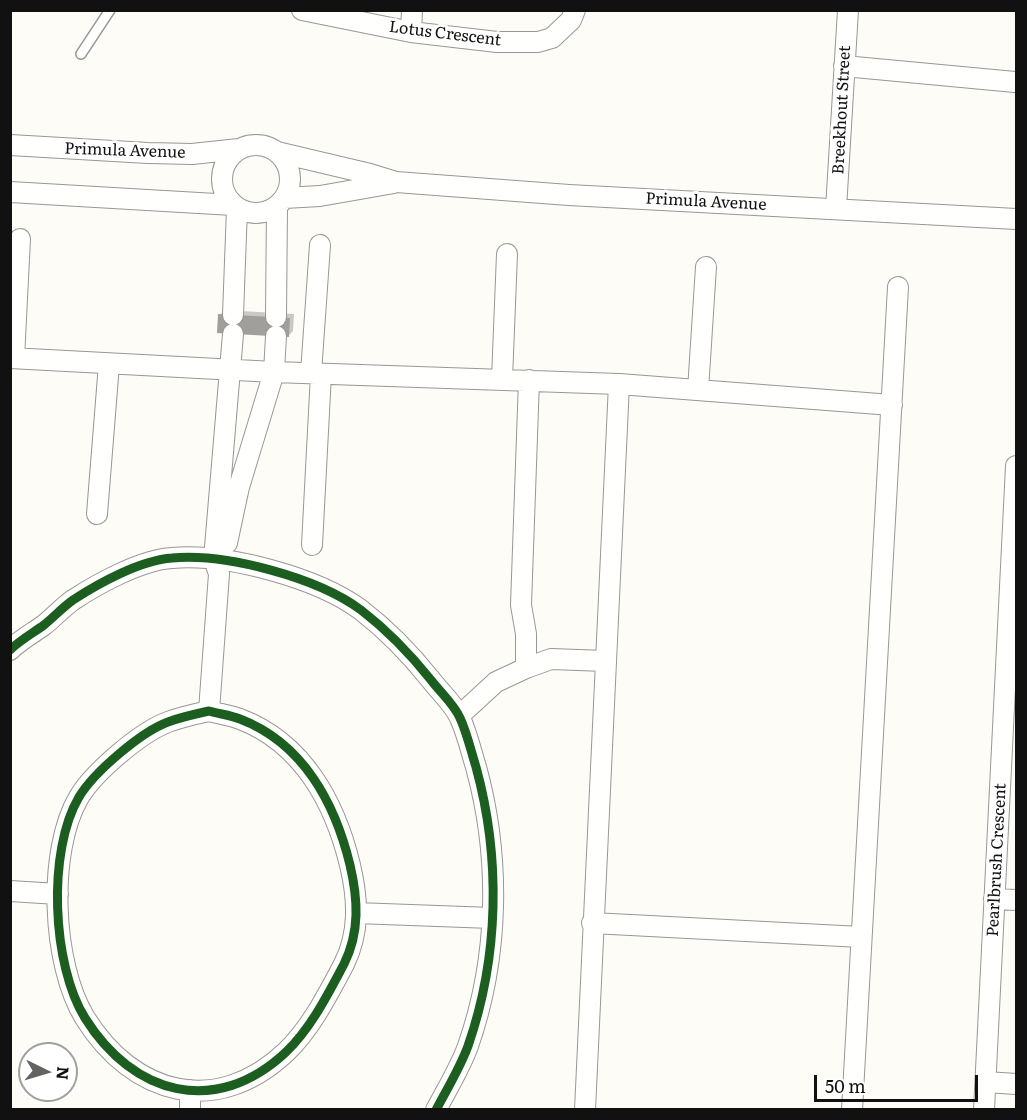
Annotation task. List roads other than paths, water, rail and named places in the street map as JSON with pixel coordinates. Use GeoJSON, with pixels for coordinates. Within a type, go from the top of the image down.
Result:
{"type":"FeatureCollection","features":[{"type":"Feature","properties":{"kind":"street","name":"Lotus Crescent"},"geometry":{"type":"LineString","coordinates":[[302,10],[411,32],[497,42],[537,42],[552,38],[571,20],[574,10]]}},
{"type":"Feature","properties":{"kind":"street"},"geometry":{"type":"LineString","coordinates":[[411,32],[412,10]]}},
{"type":"Feature","properties":{"kind":"street","name":"Breekhout Street"},"geometry":{"type":"LineString","coordinates":[[836,209],[848,10]]}},
{"type":"Feature","properties":{"kind":"street"},"geometry":{"type":"LineString","coordinates":[[844,66],[1015,82]]}},
{"type":"Feature","properties":{"kind":"street","name":"Primula Avenue"},"geometry":{"type":"LineString","coordinates":[[10,145],[192,154],[239,149]]}},
{"type":"Feature","properties":{"kind":"street"},"geometry":{"type":"LineString","coordinates":[[258,145],[277,152],[288,168],[289,189],[280,202],[267,211],[247,212],[235,206],[226,196],[222,186],[222,175],[231,155],[239,149],[258,145]]}},
{"type":"Feature","properties":{"kind":"street","name":"Primula Avenue"},"geometry":{"type":"LineString","coordinates":[[277,152],[396,182],[569,195],[1017,219]]}},
{"type":"Feature","properties":{"kind":"street","name":"Primula Avenue"},"geometry":{"type":"LineString","coordinates":[[280,202],[396,182]]}},
{"type":"Feature","properties":{"kind":"street"},"geometry":{"type":"LineString","coordinates":[[10,192],[235,206]]}},
{"type":"Feature","properties":{"kind":"street"},"geometry":{"type":"LineString","coordinates":[[219,564],[239,487],[274,372],[280,202]]}},
{"type":"Feature","properties":{"kind":"street"},"geometry":{"type":"LineString","coordinates":[[209,711],[233,325],[235,206]]}},
{"type":"Feature","properties":{"kind":"street"},"geometry":{"type":"LineString","coordinates":[[20,238],[12,358],[316,374],[619,384],[892,405]]}},
{"type":"Feature","properties":{"kind":"street"},"geometry":{"type":"LineString","coordinates":[[312,545],[320,245]]}},
{"type":"Feature","properties":{"kind":"street"},"geometry":{"type":"LineString","coordinates":[[502,379],[507,254]]}},
{"type":"Feature","properties":{"kind":"street"},"geometry":{"type":"LineString","coordinates":[[698,390],[706,267]]}},
{"type":"Feature","properties":{"kind":"street"},"geometry":{"type":"LineString","coordinates":[[852,1110],[898,287]]}},
{"type":"Feature","properties":{"kind":"street"},"geometry":{"type":"LineString","coordinates":[[97,514],[109,364]]}},
{"type":"Feature","properties":{"kind":"street"},"geometry":{"type":"LineString","coordinates":[[525,668],[526,634],[521,605],[529,380]]}},
{"type":"Feature","properties":{"kind":"street"},"geometry":{"type":"LineString","coordinates":[[585,1110],[619,384]]}},
{"type":"Feature","properties":{"kind":"street","name":"Pearlbrush Crescent"},"geometry":{"type":"LineString","coordinates":[[984,1110],[994,899],[1011,712],[1017,466]]}},
{"type":"Feature","properties":{"kind":"street"},"geometry":{"type":"LineString","coordinates":[[10,650],[73,600],[146,563],[172,558],[257,566],[297,579],[360,609],[417,663],[459,716],[485,800],[490,832],[492,918],[488,967],[479,1009],[467,1048],[436,1110]]}},
{"type":"Feature","properties":{"kind":"street"},"geometry":{"type":"LineString","coordinates":[[459,716],[496,682],[525,668],[550,659],[605,661]]}},
{"type":"Feature","properties":{"kind":"street"},"geometry":{"type":"LineString","coordinates":[[209,711],[238,718],[256,726],[279,741],[303,763],[319,784],[343,837],[356,891],[357,927],[346,961],[309,1025],[285,1053],[256,1074],[232,1087],[211,1090],[190,1100],[132,1070],[104,1045],[83,1016],[64,965],[58,935],[58,894],[60,863],[67,827],[79,797],[106,764],[165,723],[209,711]]}},
{"type":"Feature","properties":{"kind":"street"},"geometry":{"type":"LineString","coordinates":[[10,891],[58,894]]}},
{"type":"Feature","properties":{"kind":"street"},"geometry":{"type":"LineString","coordinates":[[994,899],[1017,900]]}},
{"type":"Feature","properties":{"kind":"street"},"geometry":{"type":"LineString","coordinates":[[356,913],[492,918]]}},
{"type":"Feature","properties":{"kind":"street"},"geometry":{"type":"LineString","coordinates":[[592,923],[861,937]]}},
{"type":"Feature","properties":{"kind":"street"},"geometry":{"type":"LineString","coordinates":[[986,1082],[1017,1084]]}},
{"type":"Feature","properties":{"kind":"lane"},"geometry":{"type":"LineString","coordinates":[[81,54],[110,10]]}}]}
